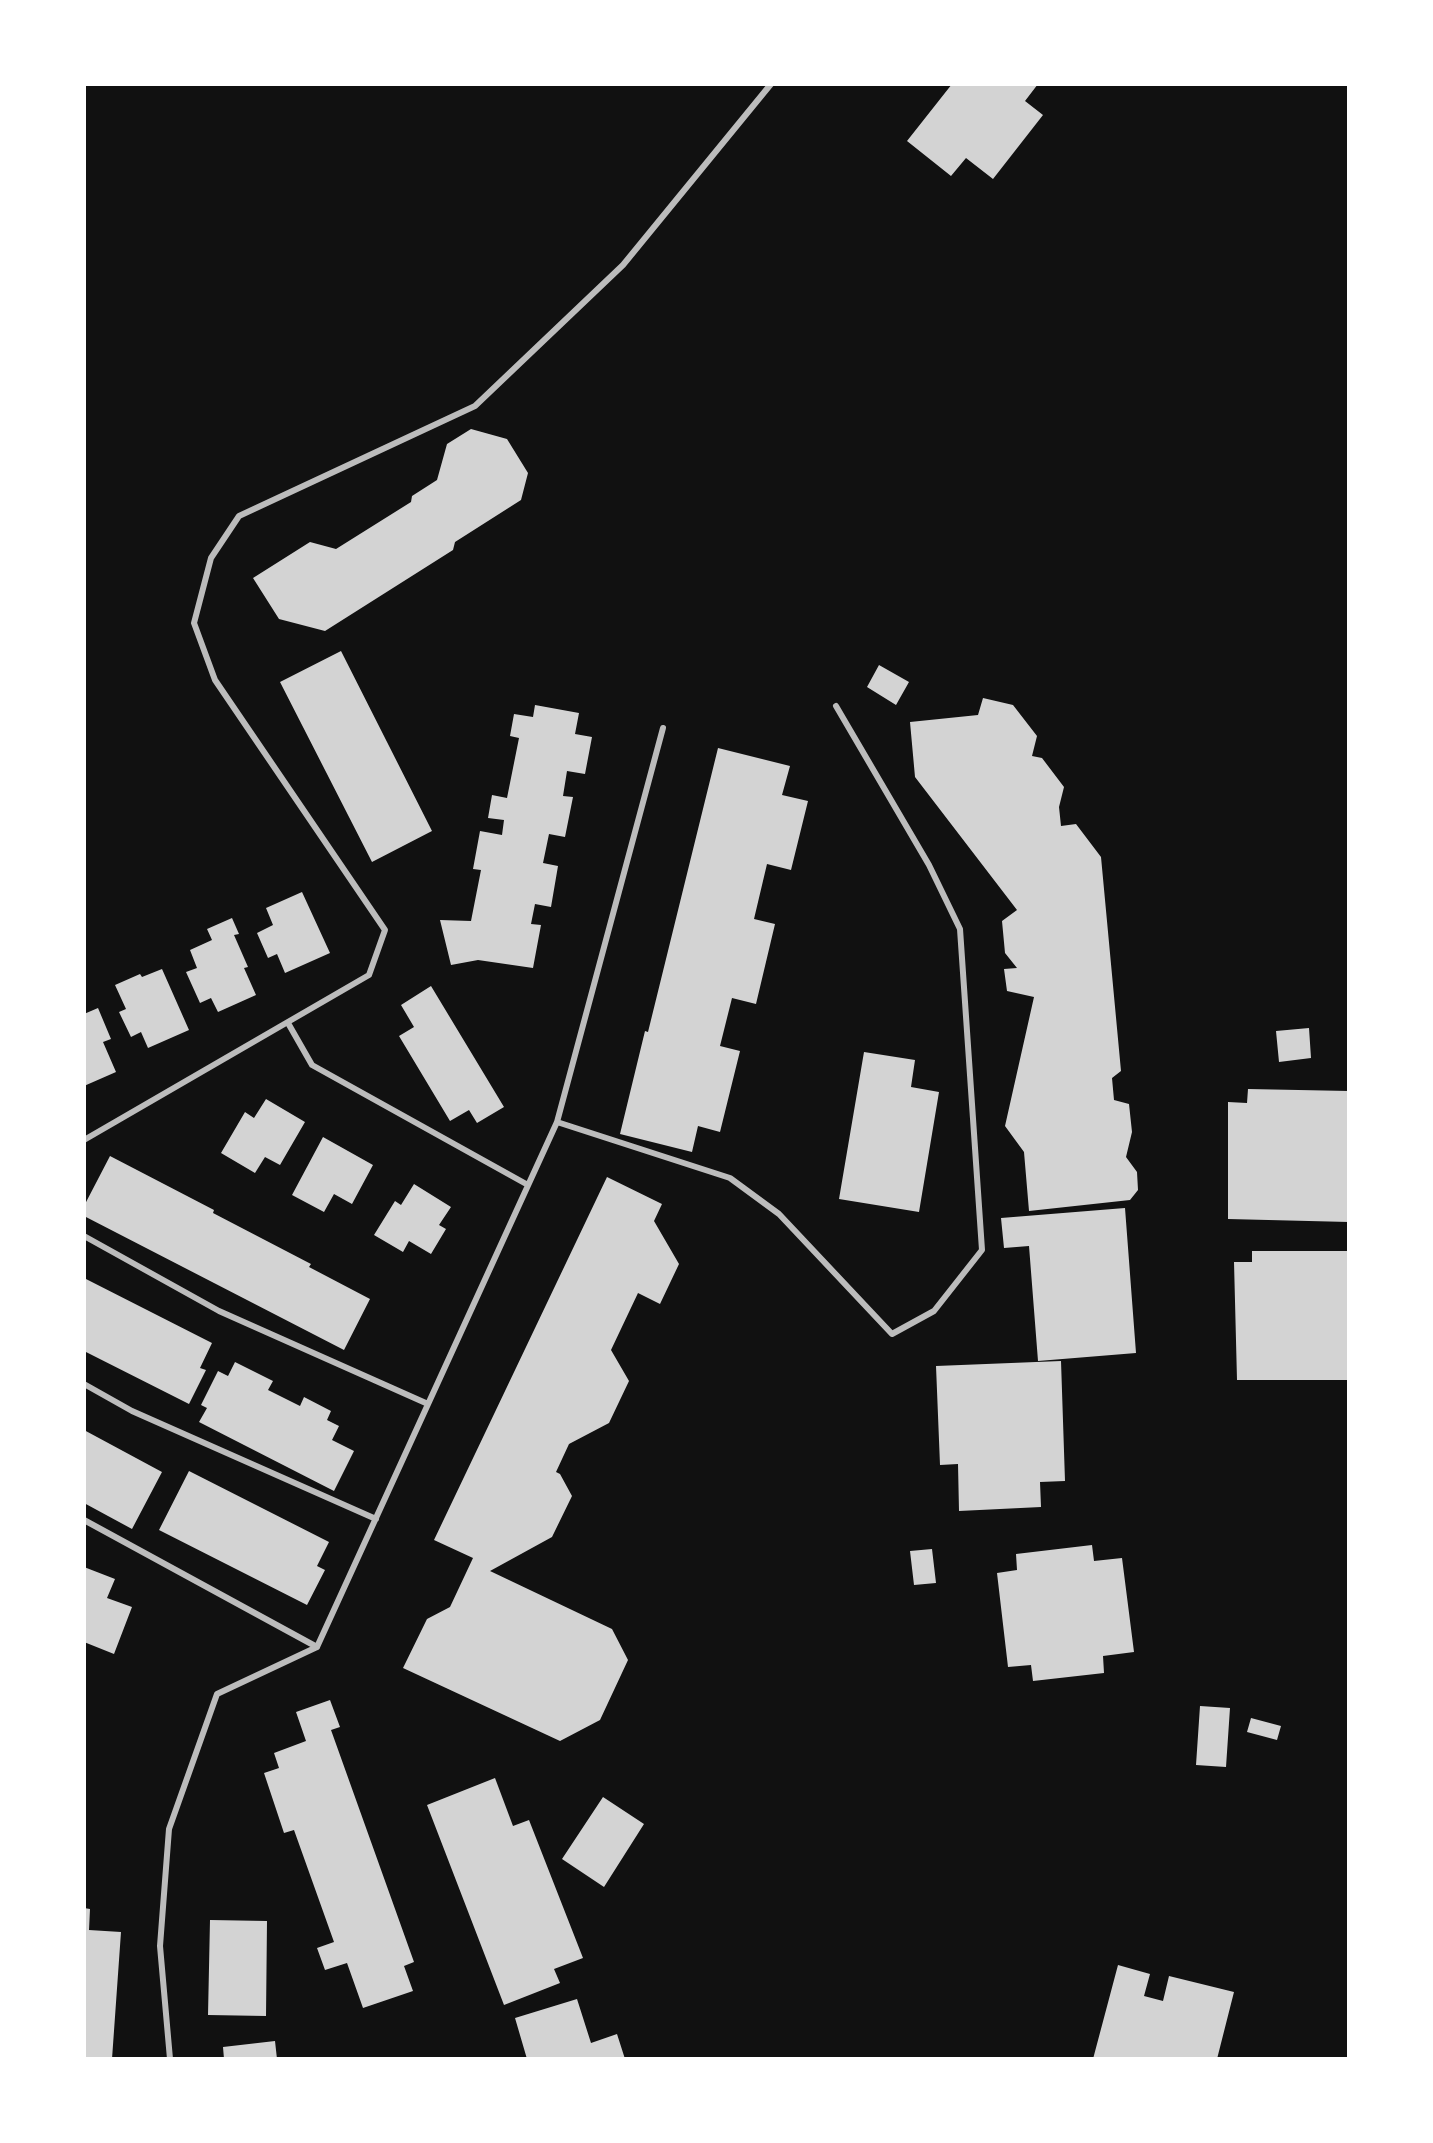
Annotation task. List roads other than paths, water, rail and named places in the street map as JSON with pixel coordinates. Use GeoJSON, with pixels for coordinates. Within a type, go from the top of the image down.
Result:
{"type":"FeatureCollection","features":[{"type":"Feature","properties":{"kind":"street"},"geometry":{"type":"LineString","coordinates":[[84,1140],[369,975],[385,930],[215,680],[194,623],[211,558],[239,516],[475,406],[623,265],[771,84]]}},
{"type":"Feature","properties":{"kind":"street"},"geometry":{"type":"LineString","coordinates":[[557,1122],[730,1178],[779,1214],[892,1334],[933,1311],[982,1250],[960,929],[929,865],[836,706]]}},
{"type":"Feature","properties":{"kind":"street"},"geometry":{"type":"LineString","coordinates":[[170,2059],[160,1946],[169,1829],[218,1694],[317,1647],[376,1519],[557,1122],[663,728]]}},
{"type":"Feature","properties":{"kind":"street"},"geometry":{"type":"LineString","coordinates":[[288,1023],[312,1065],[528,1185]]}},
{"type":"Feature","properties":{"kind":"street"},"geometry":{"type":"LineString","coordinates":[[84,1236],[219,1311],[428,1404]]}},
{"type":"Feature","properties":{"kind":"street"},"geometry":{"type":"LineString","coordinates":[[84,1384],[132,1411],[376,1519]]}},
{"type":"Feature","properties":{"kind":"street"},"geometry":{"type":"LineString","coordinates":[[84,1520],[317,1647]]}}]}
